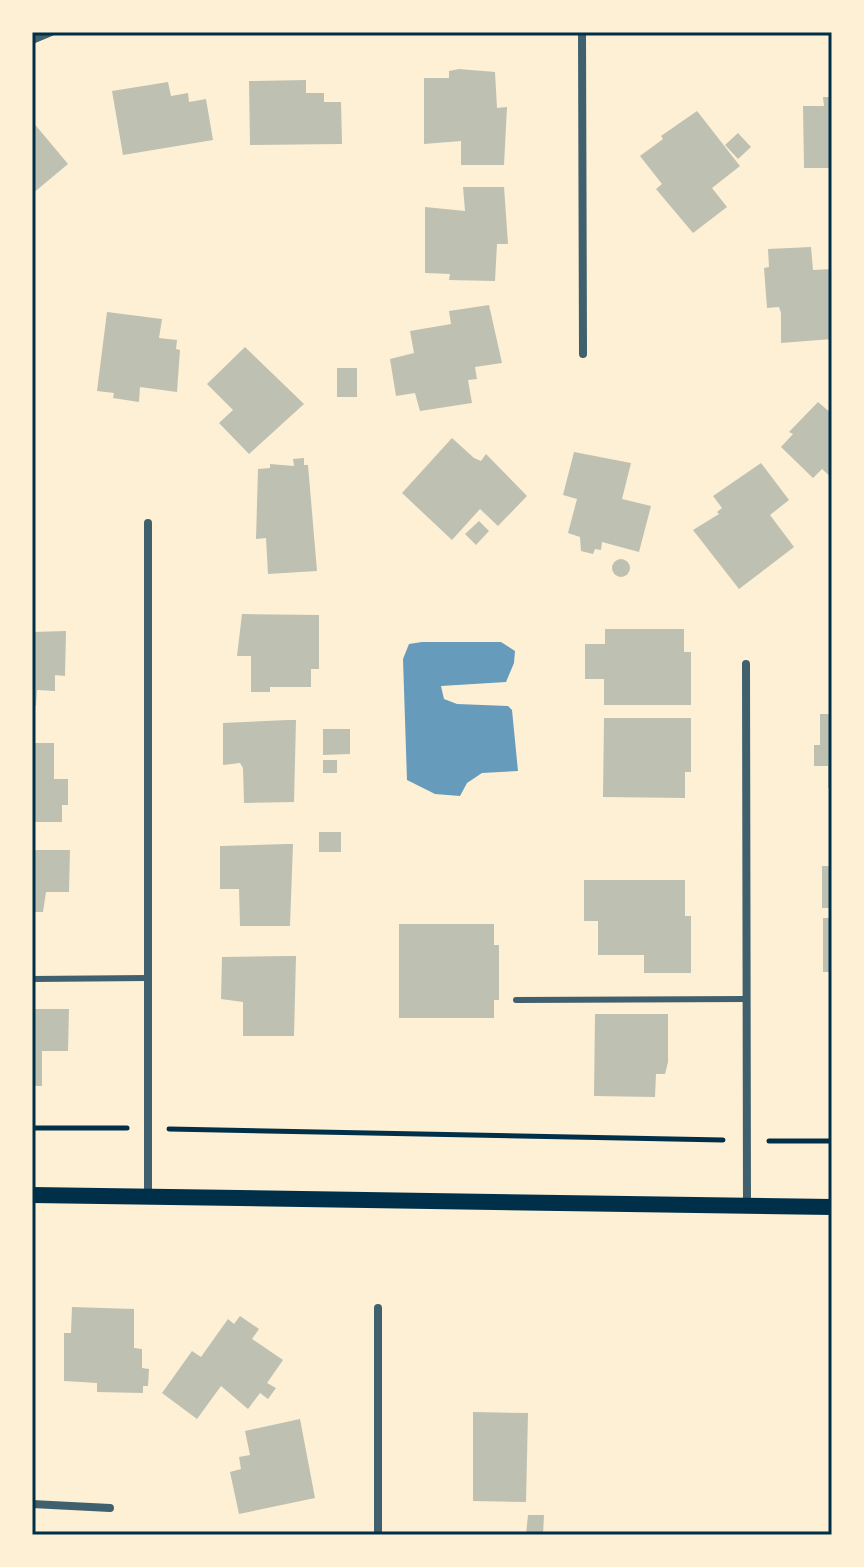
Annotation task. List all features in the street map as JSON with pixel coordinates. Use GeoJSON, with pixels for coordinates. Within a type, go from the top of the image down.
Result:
{"type":"FeatureCollection","features":[{"type":"Feature","properties":{"kind":"main road"},"geometry":{"type":"LineString","coordinates":[[32,1195],[832,1207]]}},
{"type":"Feature","properties":{"kind":"street"},"geometry":{"type":"LineString","coordinates":[[32,40],[51,32]]}},
{"type":"Feature","properties":{"kind":"street"},"geometry":{"type":"LineString","coordinates":[[582,32],[583,354]]}},
{"type":"Feature","properties":{"kind":"street"},"geometry":{"type":"LineString","coordinates":[[148,523],[148,1195]]}},
{"type":"Feature","properties":{"kind":"street"},"geometry":{"type":"LineString","coordinates":[[746,664],[747,1207]]}},
{"type":"Feature","properties":{"kind":"street"},"geometry":{"type":"LineString","coordinates":[[378,1308],[378,1535]]}},
{"type":"Feature","properties":{"kind":"street"},"geometry":{"type":"LineString","coordinates":[[32,1504],[110,1508]]}},
{"type":"Feature","properties":{"kind":"lane"},"geometry":{"type":"LineString","coordinates":[[32,979],[148,978]]}},
{"type":"Feature","properties":{"kind":"lane"},"geometry":{"type":"LineString","coordinates":[[516,1000],[747,999]]}},
{"type":"Feature","properties":{"kind":"path"},"geometry":{"type":"LineString","coordinates":[[32,1128],[832,1141]]}},
{"type":"Feature","properties":{"kind":"water"},"geometry":{"type":"Polygon","coordinates":[[[501,642],[515,651],[506,682],[441,686],[444,699],[457,704],[508,706],[512,710],[518,771],[482,773],[467,783],[460,796],[435,794],[407,780],[403,659],[409,644],[501,642]]]}},
{"type":"Feature","properties":{"kind":"building"},"geometry":{"type":"Polygon","coordinates":[[[449,71],[495,72],[497,108],[507,107],[504,165],[461,165],[461,141],[424,144],[424,78],[449,78],[449,71]]]}},
{"type":"Feature","properties":{"kind":"building"},"geometry":{"type":"Polygon","coordinates":[[[306,80],[306,93],[324,93],[324,102],[341,102],[342,144],[250,145],[249,81],[306,80]]]}},
{"type":"Feature","properties":{"kind":"building"},"geometry":{"type":"Polygon","coordinates":[[[168,82],[171,96],[188,93],[189,102],[206,99],[213,140],[123,155],[112,91],[168,82]]]}},
{"type":"Feature","properties":{"kind":"building"},"geometry":{"type":"Polygon","coordinates":[[[823,97],[832,97],[832,168],[804,168],[803,106],[824,106],[823,97]]]}},
{"type":"Feature","properties":{"kind":"building"},"geometry":{"type":"Polygon","coordinates":[[[697,111],[740,166],[712,188],[727,207],[693,233],[656,189],[662,184],[640,156],[663,139],[661,136],[697,111]]]}},
{"type":"Feature","properties":{"kind":"building"},"geometry":{"type":"Polygon","coordinates":[[[32,121],[68,164],[32,194],[32,121]]]}},
{"type":"Feature","properties":{"kind":"building"},"geometry":{"type":"Polygon","coordinates":[[[738,133],[751,147],[738,159],[725,145],[738,133]]]}},
{"type":"Feature","properties":{"kind":"building"},"geometry":{"type":"Polygon","coordinates":[[[463,187],[504,187],[508,244],[497,244],[495,281],[449,280],[450,274],[425,273],[425,207],[465,211],[463,187]]]}},
{"type":"Feature","properties":{"kind":"building"},"geometry":{"type":"Polygon","coordinates":[[[811,247],[813,270],[832,269],[832,339],[781,343],[779,307],[767,308],[764,268],[769,267],[768,249],[811,247]]]}},
{"type":"Feature","properties":{"kind":"building"},"geometry":{"type":"Polygon","coordinates":[[[489,305],[502,363],[475,367],[477,379],[468,380],[472,403],[420,411],[415,393],[396,396],[390,359],[414,353],[410,331],[451,324],[449,311],[489,305]]]}},
{"type":"Feature","properties":{"kind":"building"},"geometry":{"type":"Polygon","coordinates":[[[107,312],[162,319],[159,338],[177,340],[176,349],[180,350],[177,392],[140,387],[139,402],[113,398],[114,393],[97,391],[107,312]]]}},
{"type":"Feature","properties":{"kind":"building"},"geometry":{"type":"Polygon","coordinates":[[[245,347],[304,404],[249,454],[219,423],[233,410],[207,384],[245,347]]]}},
{"type":"Feature","properties":{"kind":"building"},"geometry":{"type":"Polygon","coordinates":[[[337,368],[357,368],[357,397],[337,397],[337,368]]]}},
{"type":"Feature","properties":{"kind":"building"},"geometry":{"type":"Polygon","coordinates":[[[818,402],[832,414],[832,478],[822,469],[813,478],[781,447],[793,434],[789,432],[818,402]]]}},
{"type":"Feature","properties":{"kind":"building"},"geometry":{"type":"Polygon","coordinates":[[[452,438],[474,458],[481,461],[486,454],[527,496],[498,526],[480,509],[452,540],[402,493],[452,438]]]}},
{"type":"Feature","properties":{"kind":"building"},"geometry":{"type":"Polygon","coordinates":[[[574,452],[631,463],[622,499],[651,506],[639,552],[602,542],[601,550],[595,549],[593,554],[581,551],[580,537],[568,533],[577,499],[563,495],[574,452]]]}},
{"type":"Feature","properties":{"kind":"building"},"geometry":{"type":"Polygon","coordinates":[[[304,458],[304,465],[308,465],[317,571],[268,574],[266,538],[256,539],[258,469],[270,468],[270,464],[294,466],[293,459],[304,458]]]}},
{"type":"Feature","properties":{"kind":"building"},"geometry":{"type":"Polygon","coordinates":[[[761,463],[789,500],[770,515],[794,547],[739,589],[693,530],[719,514],[717,512],[722,508],[713,496],[761,463]]]}},
{"type":"Feature","properties":{"kind":"building"},"geometry":{"type":"Polygon","coordinates":[[[479,521],[489,531],[476,545],[465,534],[479,521]]]}},
{"type":"Feature","properties":{"kind":"building"},"geometry":{"type":"Polygon","coordinates":[[[617,559],[625,559],[630,568],[628,575],[617,577],[612,572],[612,564],[617,559]]]}},
{"type":"Feature","properties":{"kind":"building"},"geometry":{"type":"Polygon","coordinates":[[[242,614],[319,615],[319,669],[311,669],[311,687],[270,687],[270,692],[251,692],[251,656],[237,656],[242,614]]]}},
{"type":"Feature","properties":{"kind":"building"},"geometry":{"type":"Polygon","coordinates":[[[605,629],[684,629],[684,652],[691,652],[691,705],[604,705],[604,679],[585,679],[585,644],[605,644],[605,629]]]}},
{"type":"Feature","properties":{"kind":"building"},"geometry":{"type":"Polygon","coordinates":[[[66,631],[65,676],[55,675],[55,691],[37,690],[36,706],[32,705],[32,632],[66,631]]]}},
{"type":"Feature","properties":{"kind":"building"},"geometry":{"type":"Polygon","coordinates":[[[820,714],[832,714],[832,788],[828,788],[828,766],[814,766],[814,745],[820,745],[820,714]]]}},
{"type":"Feature","properties":{"kind":"building"},"geometry":{"type":"Polygon","coordinates":[[[604,718],[691,718],[691,772],[685,772],[685,798],[603,797],[604,718]]]}},
{"type":"Feature","properties":{"kind":"building"},"geometry":{"type":"Polygon","coordinates":[[[296,720],[294,802],[244,803],[243,768],[240,763],[223,765],[223,723],[296,720]]]}},
{"type":"Feature","properties":{"kind":"building"},"geometry":{"type":"Polygon","coordinates":[[[323,729],[350,729],[350,754],[323,755],[323,729]]]}},
{"type":"Feature","properties":{"kind":"building"},"geometry":{"type":"Polygon","coordinates":[[[32,743],[54,743],[54,779],[68,779],[68,805],[62,805],[62,822],[32,822],[32,743]]]}},
{"type":"Feature","properties":{"kind":"building"},"geometry":{"type":"Polygon","coordinates":[[[323,760],[337,760],[337,773],[323,773],[323,760]]]}},
{"type":"Feature","properties":{"kind":"building"},"geometry":{"type":"Polygon","coordinates":[[[319,832],[341,832],[341,852],[319,852],[319,832]]]}},
{"type":"Feature","properties":{"kind":"building"},"geometry":{"type":"Polygon","coordinates":[[[293,844],[290,926],[240,926],[239,889],[220,889],[220,846],[293,844]]]}},
{"type":"Feature","properties":{"kind":"building"},"geometry":{"type":"Polygon","coordinates":[[[32,850],[70,850],[69,892],[46,892],[43,912],[32,912],[32,850]]]}},
{"type":"Feature","properties":{"kind":"building"},"geometry":{"type":"Polygon","coordinates":[[[822,866],[832,866],[832,908],[822,908],[822,866]]]}},
{"type":"Feature","properties":{"kind":"building"},"geometry":{"type":"Polygon","coordinates":[[[584,880],[685,880],[685,916],[691,916],[691,973],[644,973],[644,955],[598,955],[598,921],[584,921],[584,880]]]}},
{"type":"Feature","properties":{"kind":"building"},"geometry":{"type":"Polygon","coordinates":[[[823,918],[832,918],[832,972],[823,972],[823,918]]]}},
{"type":"Feature","properties":{"kind":"building"},"geometry":{"type":"Polygon","coordinates":[[[399,924],[494,924],[494,945],[499,945],[499,1000],[494,1000],[494,1018],[399,1018],[399,924]]]}},
{"type":"Feature","properties":{"kind":"building"},"geometry":{"type":"Polygon","coordinates":[[[296,956],[294,1036],[243,1036],[243,1002],[221,999],[222,957],[296,956]]]}},
{"type":"Feature","properties":{"kind":"building"},"geometry":{"type":"Polygon","coordinates":[[[32,1009],[69,1009],[68,1051],[42,1051],[42,1086],[32,1086],[32,1009]]]}},
{"type":"Feature","properties":{"kind":"building"},"geometry":{"type":"Polygon","coordinates":[[[595,1014],[668,1014],[668,1062],[665,1074],[656,1074],[655,1097],[594,1096],[595,1014]]]}},
{"type":"Feature","properties":{"kind":"building"},"geometry":{"type":"Polygon","coordinates":[[[72,1307],[134,1309],[134,1348],[142,1349],[142,1368],[149,1369],[148,1386],[143,1386],[143,1393],[97,1392],[97,1383],[64,1381],[64,1333],[71,1333],[72,1307]]]}},
{"type":"Feature","properties":{"kind":"building"},"geometry":{"type":"Polygon","coordinates":[[[240,1316],[259,1329],[252,1339],[283,1360],[267,1383],[276,1388],[268,1399],[260,1393],[248,1409],[221,1386],[197,1419],[162,1393],[192,1351],[201,1357],[228,1319],[234,1324],[240,1316]]]}},
{"type":"Feature","properties":{"kind":"building"},"geometry":{"type":"Polygon","coordinates":[[[473,1412],[528,1413],[526,1502],[473,1501],[473,1412]]]}},
{"type":"Feature","properties":{"kind":"building"},"geometry":{"type":"Polygon","coordinates":[[[300,1419],[315,1498],[239,1514],[230,1472],[241,1469],[239,1457],[250,1455],[245,1431],[300,1419]]]}},
{"type":"Feature","properties":{"kind":"building"},"geometry":{"type":"Polygon","coordinates":[[[528,1515],[544,1515],[543,1535],[526,1535],[528,1515]]]}}]}
